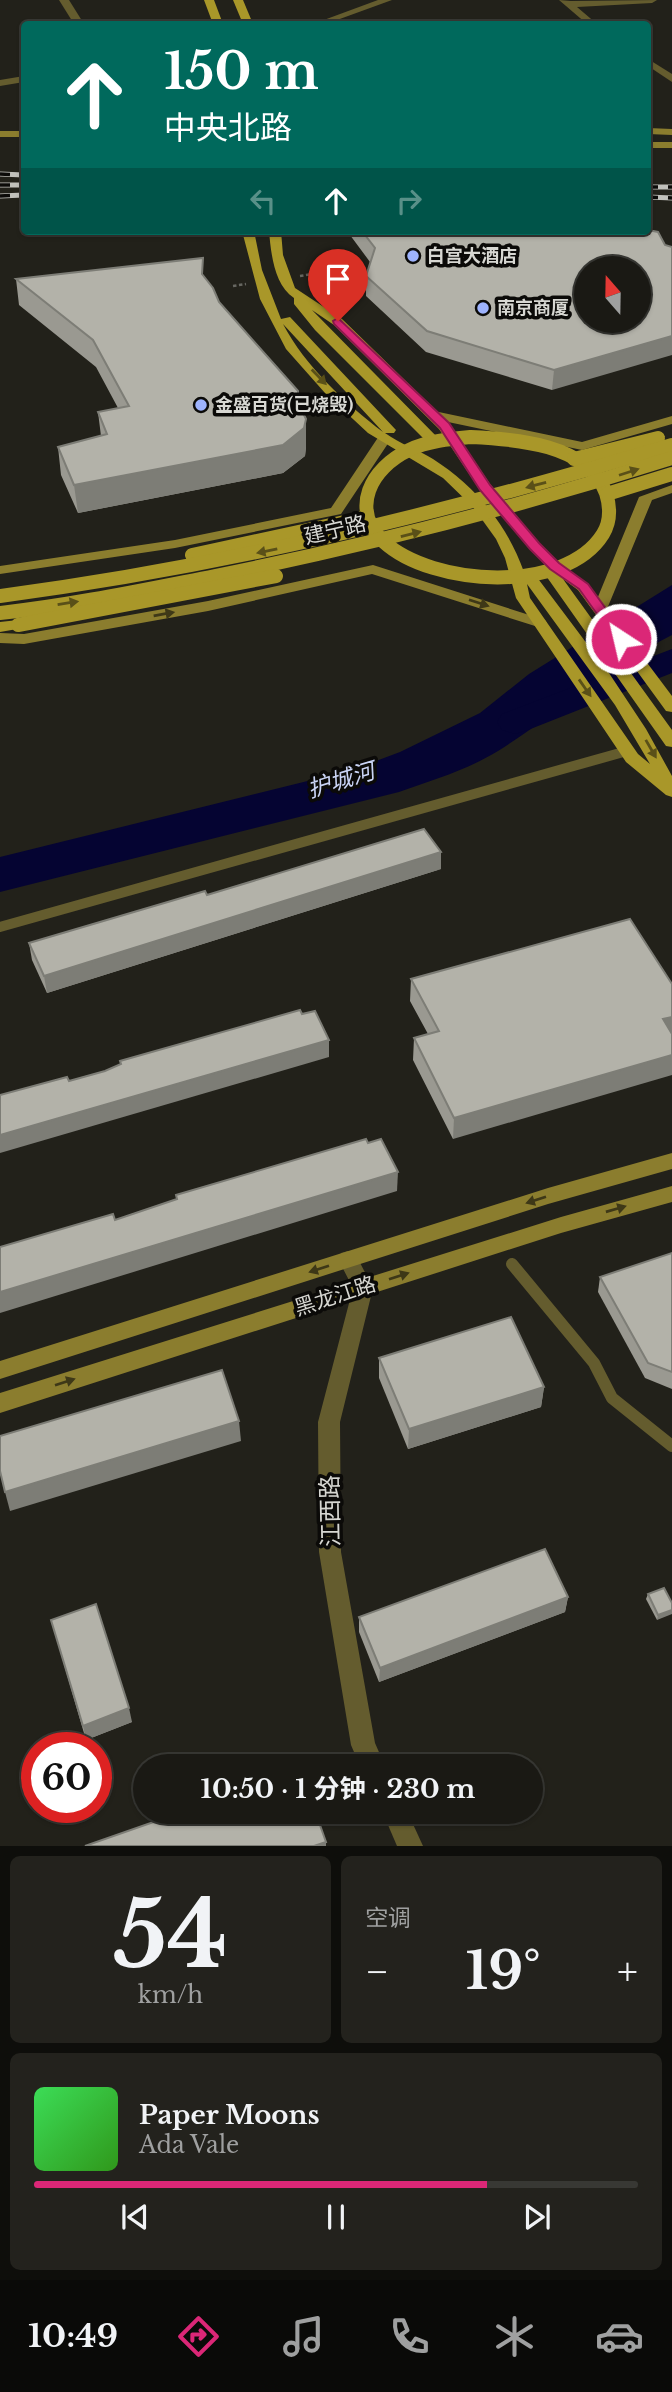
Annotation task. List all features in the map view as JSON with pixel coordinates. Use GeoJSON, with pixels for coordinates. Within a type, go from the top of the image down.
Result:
{"type":"FeatureCollection","features":[{"type":"Feature","properties":{"kind":"main road"},"geometry":{"type":"LineString","coordinates":[[209,0],[217,21]]}},
{"type":"Feature","properties":{"kind":"main road"},"geometry":{"type":"LineString","coordinates":[[238,0],[247,21]]}},
{"type":"Feature","properties":{"kind":"main road"},"geometry":{"type":"LineString","coordinates":[[651,131],[672,132]]}},
{"type":"Feature","properties":{"kind":"main road"},"geometry":{"type":"LineString","coordinates":[[0,134],[21,134]]}},
{"type":"Feature","properties":{"kind":"main road"},"geometry":{"type":"LineString","coordinates":[[651,145],[672,145]]}},
{"type":"Feature","properties":{"kind":"main road"},"geometry":{"type":"LineString","coordinates":[[248,235],[250,259],[283,336],[347,406],[384,439],[429,462],[462,486],[508,545],[520,577],[523,598],[561,654],[628,751],[671,790]]}},
{"type":"Feature","properties":{"kind":"main road"},"geometry":{"type":"LineString","coordinates":[[275,235],[277,255],[290,290],[349,358],[435,442]]}},
{"type":"Feature","properties":{"kind":"main road"},"geometry":{"type":"LineString","coordinates":[[290,290],[338,321],[434,415],[485,487],[534,546],[554,566],[583,587],[671,705]]}},
{"type":"Feature","properties":{"kind":"main road"},"geometry":{"type":"LineString","coordinates":[[267,295],[295,332],[408,450]]}},
{"type":"Feature","properties":{"kind":"main road"},"geometry":{"type":"LineString","coordinates":[[434,415],[582,446],[672,420]]}},
{"type":"Feature","properties":{"kind":"main road"},"geometry":{"type":"LineString","coordinates":[[574,459],[672,434]]}},
{"type":"Feature","properties":{"kind":"main road"},"geometry":{"type":"LineString","coordinates":[[471,436],[508,438],[544,446],[574,459],[595,475],[607,494],[610,516],[601,537],[580,556],[549,570],[528,575],[490,578],[451,574],[416,563],[389,547],[375,533],[366,518],[364,498],[371,480],[386,464],[408,450],[435,442],[471,436]]}},
{"type":"Feature","properties":{"kind":"main road"},"geometry":{"type":"LineString","coordinates":[[0,570],[175,544],[336,511],[384,439]]}},
{"type":"Feature","properties":{"kind":"main road","name":"建宁路"},"geometry":{"type":"LineString","coordinates":[[0,596],[171,570],[323,539],[440,511],[672,445]]}},
{"type":"Feature","properties":{"kind":"main road","name":"建宁路"},"geometry":{"type":"LineString","coordinates":[[0,613],[332,554],[465,520],[672,458]]}},
{"type":"Feature","properties":{"kind":"main road"},"geometry":{"type":"LineString","coordinates":[[607,494],[672,474]]}},
{"type":"Feature","properties":{"kind":"main road"},"geometry":{"type":"LineString","coordinates":[[600,609],[646,497],[672,489]]}},
{"type":"Feature","properties":{"kind":"main road"},"geometry":{"type":"LineString","coordinates":[[0,587],[176,558],[366,518]]}},
{"type":"Feature","properties":{"kind":"main road"},"geometry":{"type":"LineString","coordinates":[[0,627],[284,575],[389,547]]}},
{"type":"Feature","properties":{"kind":"main road"},"geometry":{"type":"LineString","coordinates":[[0,638],[24,639],[208,607],[373,569],[540,623]]}},
{"type":"Feature","properties":{"kind":"main road"},"geometry":{"type":"LineString","coordinates":[[549,570],[672,742]]}},
{"type":"Feature","properties":{"kind":"main road"},"geometry":{"type":"LineString","coordinates":[[528,575],[652,750],[671,790]]}},
{"type":"Feature","properties":{"kind":"main road","name":"黑龙江路"},"geometry":{"type":"LineString","coordinates":[[0,1370],[348,1259],[672,1160]]}},
{"type":"Feature","properties":{"kind":"main road","name":"黑龙江路"},"geometry":{"type":"LineString","coordinates":[[0,1403],[672,1194]]}},
{"type":"Feature","properties":{"kind":"street"},"geometry":{"type":"LineString","coordinates":[[64,0],[77,21]]}},
{"type":"Feature","properties":{"kind":"street"},"geometry":{"type":"LineString","coordinates":[[327,21],[387,0]]}},
{"type":"Feature","properties":{"kind":"street"},"geometry":{"type":"LineString","coordinates":[[566,2],[652,0]]}},
{"type":"Feature","properties":{"kind":"street"},"geometry":{"type":"LineString","coordinates":[[566,2],[589,21]]}},
{"type":"Feature","properties":{"kind":"street"},"geometry":{"type":"LineString","coordinates":[[651,64],[672,79]]}},
{"type":"Feature","properties":{"kind":"street"},"geometry":{"type":"LineString","coordinates":[[0,83],[21,80]]}},
{"type":"Feature","properties":{"kind":"street"},"geometry":{"type":"LineString","coordinates":[[348,1259],[363,1288]]}},
{"type":"Feature","properties":{"kind":"street","name":"江西路"},"geometry":{"type":"LineString","coordinates":[[363,1288],[329,1422],[330,1552],[363,1745],[367,1754]]}},
{"type":"Feature","properties":{"kind":"street"},"geometry":{"type":"LineString","coordinates":[[400,1824],[410,1846]]}},
{"type":"Feature","properties":{"kind":"lane"},"geometry":{"type":"LineString","coordinates":[[0,927],[628,751]]}},
{"type":"Feature","properties":{"kind":"lane"},"geometry":{"type":"LineString","coordinates":[[512,1264],[594,1363],[612,1398],[672,1446]]}},
{"type":"Feature","properties":{"kind":"water"},"geometry":{"type":"Polygon","coordinates":[[[672,585],[672,635],[627,661],[520,737],[474,764],[399,792],[0,892],[0,857],[352,770],[400,752],[480,713],[529,674],[672,585]]]}},
{"type":"Feature","properties":{"kind":"building","name":"南京商厦"},"geometry":{"type":"Polygon","coordinates":[[[651,231],[658,232],[665,245],[672,247],[672,336],[554,370],[427,331],[366,276],[375,248],[365,235],[651,235],[651,231]]]}},
{"type":"Feature","properties":{"kind":"building","name":"金盛百货(已烧毁)"},"geometry":{"type":"Polygon","coordinates":[[[203,258],[202,274],[213,288],[219,302],[298,391],[298,403],[306,419],[304,428],[283,445],[74,485],[58,447],[107,434],[98,412],[129,406],[93,340],[16,279],[203,258]]]}},
{"type":"Feature","properties":{"kind":"building"},"geometry":{"type":"Polygon","coordinates":[[[424,829],[441,852],[44,976],[29,943],[205,891],[207,895],[424,829]]]}},
{"type":"Feature","properties":{"kind":"building"},"geometry":{"type":"Polygon","coordinates":[[[630,919],[672,984],[672,1017],[663,1019],[672,1034],[672,1055],[454,1118],[414,1038],[439,1031],[411,979],[630,919]]]}},
{"type":"Feature","properties":{"kind":"building"},"geometry":{"type":"Polygon","coordinates":[[[300,1010],[302,1014],[315,1011],[329,1040],[0,1135],[0,1095],[67,1077],[69,1081],[105,1071],[121,1064],[120,1061],[300,1010]]]}},
{"type":"Feature","properties":{"kind":"building"},"geometry":{"type":"Polygon","coordinates":[[[366,1139],[368,1143],[381,1139],[398,1172],[0,1292],[0,1247],[113,1214],[115,1220],[177,1199],[176,1195],[366,1139]]]}},
{"type":"Feature","properties":{"kind":"building"},"geometry":{"type":"Polygon","coordinates":[[[672,1253],[672,1372],[648,1363],[600,1277],[672,1253]]]}},
{"type":"Feature","properties":{"kind":"building"},"geometry":{"type":"Polygon","coordinates":[[[511,1317],[544,1387],[409,1429],[379,1358],[511,1317]]]}},
{"type":"Feature","properties":{"kind":"building"},"geometry":{"type":"Polygon","coordinates":[[[222,1370],[239,1421],[5,1492],[0,1471],[0,1436],[222,1370]]]}},
{"type":"Feature","properties":{"kind":"building"},"geometry":{"type":"Polygon","coordinates":[[[545,1549],[568,1597],[380,1668],[359,1617],[545,1549]]]}},
{"type":"Feature","properties":{"kind":"building"},"geometry":{"type":"Polygon","coordinates":[[[664,1588],[672,1603],[672,1610],[658,1615],[648,1594],[664,1588]]]}},
{"type":"Feature","properties":{"kind":"building"},"geometry":{"type":"Polygon","coordinates":[[[96,1604],[129,1708],[83,1726],[51,1620],[96,1604]]]}},
{"type":"Feature","properties":{"kind":"building"},"geometry":{"type":"Polygon","coordinates":[[[148,1824],[320,1824],[326,1842],[314,1846],[85,1846],[148,1824]]]}},
{"type":"Feature","properties":{"kind":"waterway","name":"护城河"},"geometry":{"type":"LineString","coordinates":[[515,722],[672,660]]}},
{"type":"Feature","properties":{"kind":"railway"},"geometry":{"type":"LineString","coordinates":[[0,174],[21,175]]}},
{"type":"Feature","properties":{"kind":"railway"},"geometry":{"type":"LineString","coordinates":[[0,185],[21,185]]}},
{"type":"Feature","properties":{"kind":"railway"},"geometry":{"type":"LineString","coordinates":[[651,187],[672,187]]}},
{"type":"Feature","properties":{"kind":"railway"},"geometry":{"type":"LineString","coordinates":[[0,196],[21,195]]}},
{"type":"Feature","properties":{"kind":"railway"},"geometry":{"type":"LineString","coordinates":[[651,197],[672,198]]}},
{"type":"Feature","properties":{"kind":"place","name":"白宫大酒店"},"geometry":{"type":"Point","coordinates":[413,256]}},
{"type":"Feature","properties":{"kind":"place","name":"南京商厦"},"geometry":{"type":"Point","coordinates":[483,308]}},
{"type":"Feature","properties":{"kind":"place","name":"金盛百货(已烧毁)"},"geometry":{"type":"Point","coordinates":[201,405]}},
{"type":"Feature","properties":{"kind":"route"},"geometry":{"type":"LineString","coordinates":[[338,321],[444,426],[485,487],[534,546],[554,566],[583,587],[621,639]]}}]}
